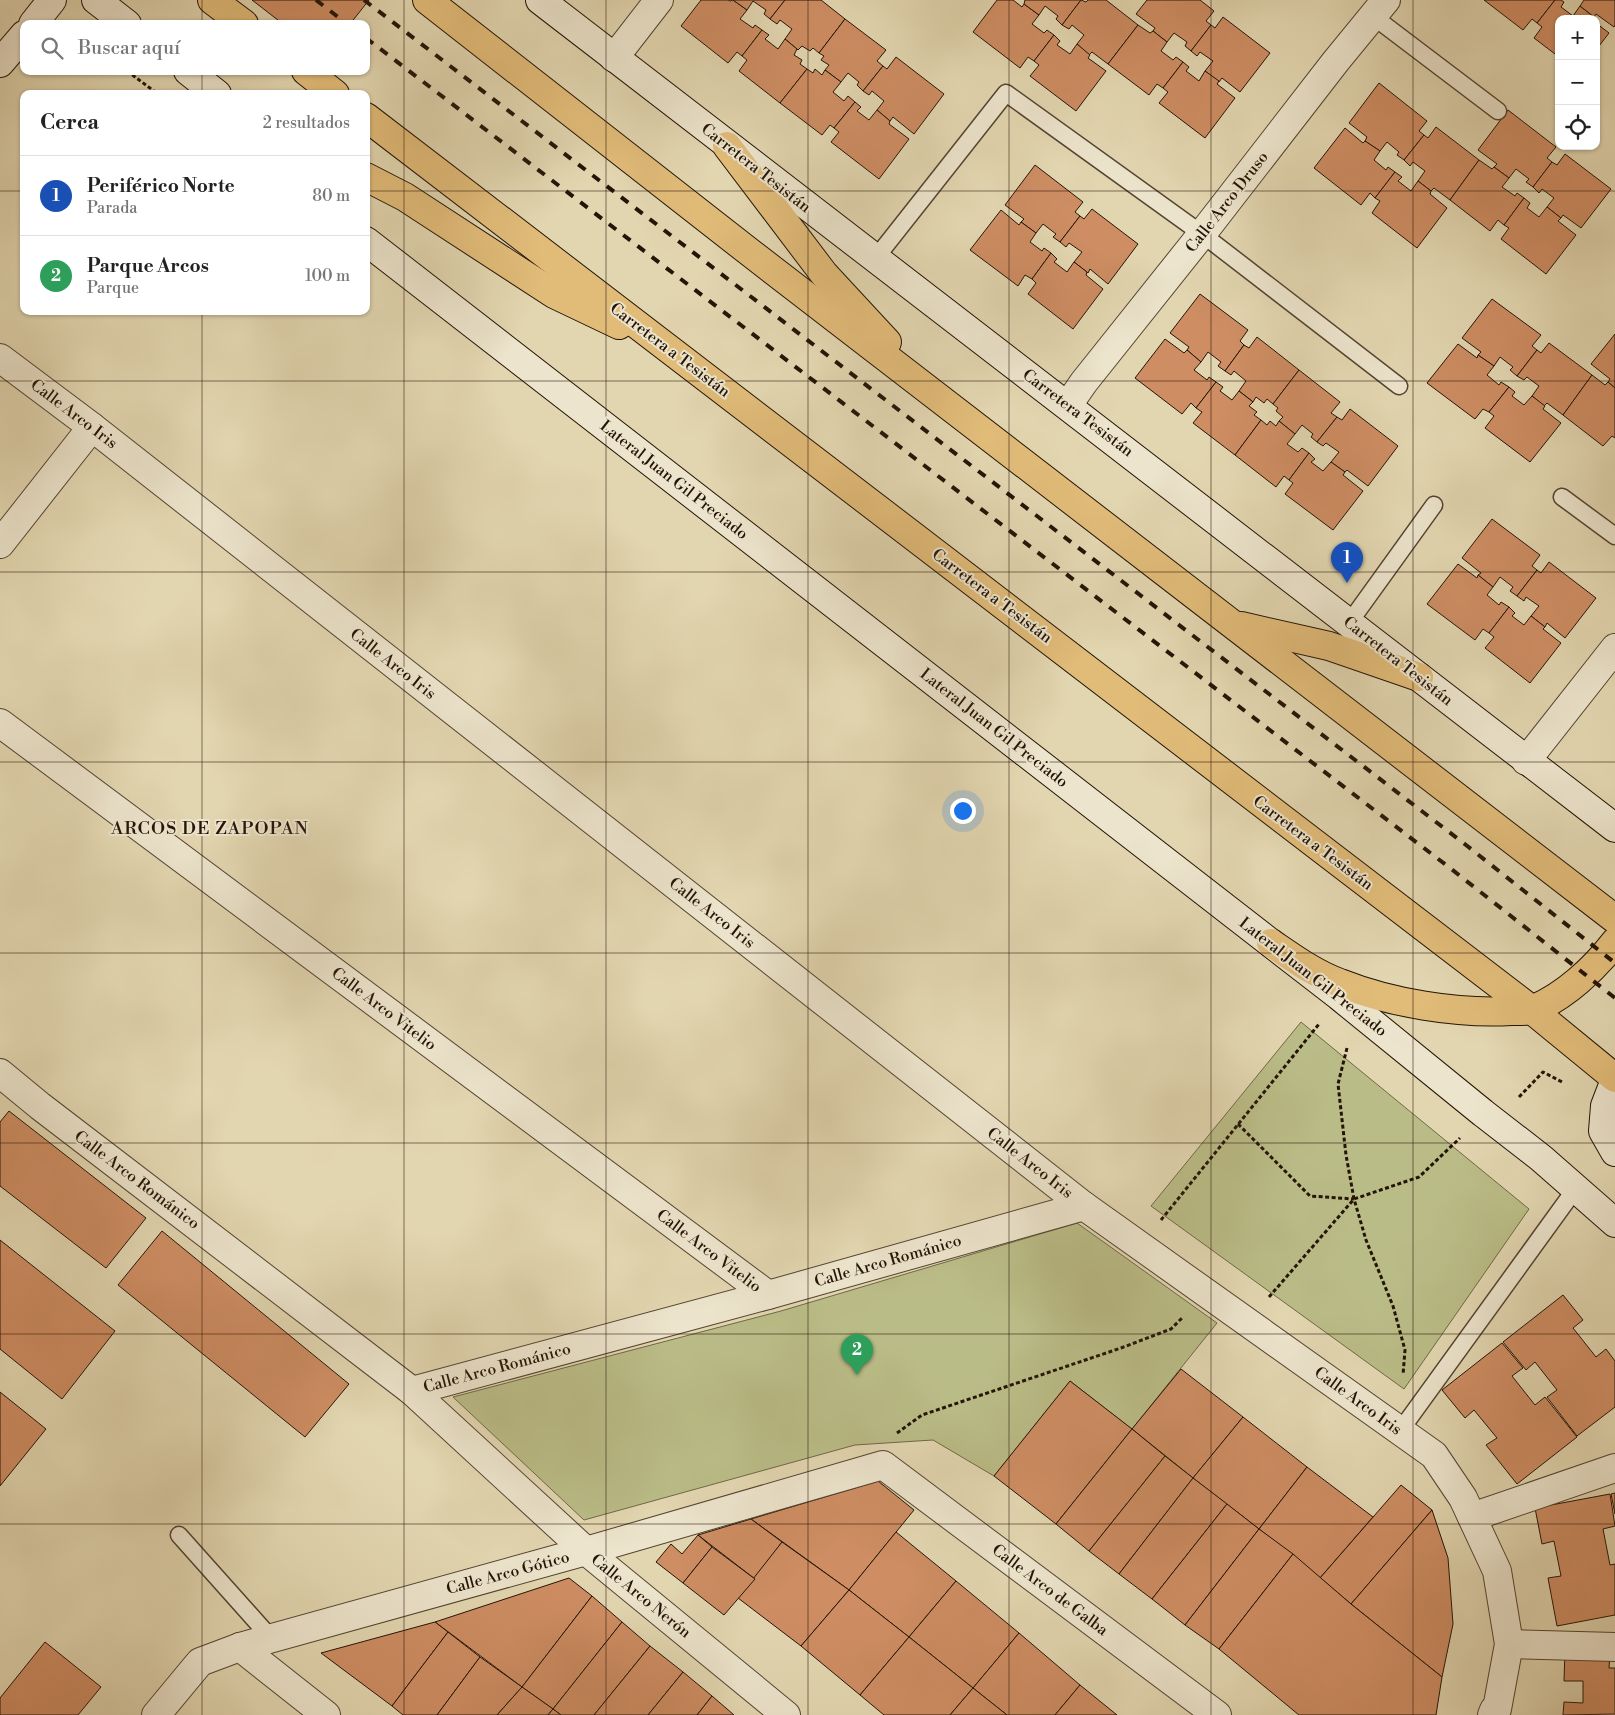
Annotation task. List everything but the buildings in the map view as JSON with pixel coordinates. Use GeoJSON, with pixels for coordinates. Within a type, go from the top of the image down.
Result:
{"type":"FeatureCollection","features":[{"type":"Feature","properties":{"kind":"main road"},"geometry":{"type":"LineString","coordinates":[[212,0],[239,20]]}},
{"type":"Feature","properties":{"kind":"main road"},"geometry":{"type":"LineString","coordinates":[[427,0],[1615,919]]}},
{"type":"Feature","properties":{"kind":"main road"},"geometry":{"type":"LineString","coordinates":[[311,75],[330,90]]}},
{"type":"Feature","properties":{"kind":"main road","name":"Carretera a Tesistán"},"geometry":{"type":"LineString","coordinates":[[370,121],[1532,1010],[1615,1079]]}},
{"type":"Feature","properties":{"kind":"main road"},"geometry":{"type":"LineString","coordinates":[[728,146],[824,274],[929,390]]}},
{"type":"Feature","properties":{"kind":"main road"},"geometry":{"type":"LineString","coordinates":[[370,179],[405,197],[554,294],[670,350]]}},
{"type":"Feature","properties":{"kind":"main road"},"geometry":{"type":"LineString","coordinates":[[1233,625],[1330,646],[1419,677]]}},
{"type":"Feature","properties":{"kind":"main road"},"geometry":{"type":"LineString","coordinates":[[1271,943],[1305,966],[1338,983],[1374,995],[1450,1009],[1489,1013],[1532,1010],[1562,993],[1600,961],[1615,942]]}},
{"type":"Feature","properties":{"kind":"street"},"geometry":{"type":"LineString","coordinates":[[36,20],[52,0]]}},
{"type":"Feature","properties":{"kind":"street"},"geometry":{"type":"LineString","coordinates":[[96,0],[122,20]]}},
{"type":"Feature","properties":{"kind":"street","name":"Carretera Tesistán"},"geometry":{"type":"LineString","coordinates":[[540,0],[1615,828]]}},
{"type":"Feature","properties":{"kind":"street"},"geometry":{"type":"LineString","coordinates":[[614,58],[659,0]]}},
{"type":"Feature","properties":{"kind":"street","name":"Calle Arco Druso"},"geometry":{"type":"LineString","coordinates":[[1068,405],[1084,382],[1336,61],[1380,8]]}},
{"type":"Feature","properties":{"kind":"street"},"geometry":{"type":"LineString","coordinates":[[0,63],[20,40]]}},
{"type":"Feature","properties":{"kind":"street"},"geometry":{"type":"LineString","coordinates":[[193,75],[212,90]]}},
{"type":"Feature","properties":{"kind":"street","name":"Lateral Juan Gil Preciado"},"geometry":{"type":"LineString","coordinates":[[370,244],[1339,996],[1541,1158],[1615,1223]]}},
{"type":"Feature","properties":{"kind":"street","name":"Calle Arco Iris"},"geometry":{"type":"LineString","coordinates":[[0,358],[92,427],[1084,1206],[1434,1455],[1463,1498],[1472,1517]]}},
{"type":"Feature","properties":{"kind":"street"},"geometry":{"type":"LineString","coordinates":[[0,544],[92,427]]}},
{"type":"Feature","properties":{"kind":"street"},"geometry":{"type":"LineString","coordinates":[[1526,761],[1615,648]]}},
{"type":"Feature","properties":{"kind":"street","name":"Calle Arco Vitelio"},"geometry":{"type":"LineString","coordinates":[[0,723],[768,1295]]}},
{"type":"Feature","properties":{"kind":"street","name":"Calle Arco Románico"},"geometry":{"type":"LineString","coordinates":[[0,1073],[40,1106],[412,1391],[768,1295],[1084,1206]]}},
{"type":"Feature","properties":{"kind":"street"},"geometry":{"type":"LineString","coordinates":[[1615,1079],[1605,1106],[1603,1131],[1615,1152]]}},
{"type":"Feature","properties":{"kind":"street","name":"Calle Arco Nerón"},"geometry":{"type":"LineString","coordinates":[[412,1391],[586,1551],[786,1715]]}},
{"type":"Feature","properties":{"kind":"street","name":"Calle Arco Gótico"},"geometry":{"type":"LineString","coordinates":[[156,1715],[200,1662],[240,1647],[586,1551],[883,1465]]}},
{"type":"Feature","properties":{"kind":"street","name":"Calle Arco de Galba"},"geometry":{"type":"LineString","coordinates":[[883,1465],[1217,1715]]}},
{"type":"Feature","properties":{"kind":"street"},"geometry":{"type":"LineString","coordinates":[[1498,1713],[1497,1709],[1509,1644],[1497,1571],[1472,1517],[1615,1468]]}},
{"type":"Feature","properties":{"kind":"street"},"geometry":{"type":"LineString","coordinates":[[1509,1644],[1615,1647]]}},
{"type":"Feature","properties":{"kind":"street"},"geometry":{"type":"LineString","coordinates":[[240,1647],[326,1715]]}},
{"type":"Feature","properties":{"kind":"lane"},"geometry":{"type":"LineString","coordinates":[[1380,8],[1498,111]]}},
{"type":"Feature","properties":{"kind":"lane"},"geometry":{"type":"LineString","coordinates":[[875,259],[1006,93],[1202,234],[1399,386]]}},
{"type":"Feature","properties":{"kind":"lane"},"geometry":{"type":"LineString","coordinates":[[1562,497],[1615,536]]}},
{"type":"Feature","properties":{"kind":"lane"},"geometry":{"type":"LineString","coordinates":[[1349,623],[1434,505]]}},
{"type":"Feature","properties":{"kind":"lane"},"geometry":{"type":"LineString","coordinates":[[1400,1431],[1576,1188]]}},
{"type":"Feature","properties":{"kind":"lane"},"geometry":{"type":"LineString","coordinates":[[179,1535],[271,1638]]}},
{"type":"Feature","properties":{"kind":"path"},"geometry":{"type":"LineString","coordinates":[[132,75],[153,90]]}},
{"type":"Feature","properties":{"kind":"path"},"geometry":{"type":"LineString","coordinates":[[1141,1245],[1319,1024]]}},
{"type":"Feature","properties":{"kind":"path"},"geometry":{"type":"LineString","coordinates":[[1348,1047],[1338,1084],[1346,1155],[1354,1199],[1366,1240],[1393,1306],[1406,1350],[1402,1394],[1419,1406]]}},
{"type":"Feature","properties":{"kind":"path"},"geometry":{"type":"LineString","coordinates":[[1495,1123],[1543,1072],[1605,1106]]}},
{"type":"Feature","properties":{"kind":"path"},"geometry":{"type":"LineString","coordinates":[[1238,1124],[1310,1196],[1354,1199],[1419,1177],[1460,1138]]}},
{"type":"Feature","properties":{"kind":"path"},"geometry":{"type":"LineString","coordinates":[[1247,1322],[1354,1199]]}},
{"type":"Feature","properties":{"kind":"path"},"geometry":{"type":"LineString","coordinates":[[883,1465],[886,1447],[896,1434],[922,1415],[1172,1329],[1190,1309],[1196,1284]]}},
{"type":"Feature","properties":{"kind":"green space"},"geometry":{"type":"Polygon","coordinates":[[[1301,1022],[1529,1209],[1404,1389],[1151,1206],[1301,1022]]]}},
{"type":"Feature","properties":{"kind":"green space"},"geometry":{"type":"Polygon","coordinates":[[[1077,1223],[1217,1323],[1132,1429],[1070,1381],[994,1476],[933,1440],[855,1445],[584,1520],[453,1397],[781,1311],[1077,1223]]]}},
{"type":"Feature","properties":{"kind":"railway"},"geometry":{"type":"LineString","coordinates":[[316,0],[342,20]]}},
{"type":"Feature","properties":{"kind":"railway"},"geometry":{"type":"LineString","coordinates":[[364,0],[1466,845],[1615,963]]}},
{"type":"Feature","properties":{"kind":"railway"},"geometry":{"type":"LineString","coordinates":[[370,41],[1450,868],[1615,998]]}},
{"type":"Feature","properties":{"kind":"place","name":"Periférico Norte"},"geometry":{"type":"Point","coordinates":[1347,583]}},
{"type":"Feature","properties":{"kind":"place","name":"Parque Arcos"},"geometry":{"type":"Point","coordinates":[857,1375]}},
{"type":"Feature","properties":{"kind":"district","name":"ARCOS DE ZAPOPAN"},"geometry":{"type":"Point","coordinates":[210,828]}}]}
